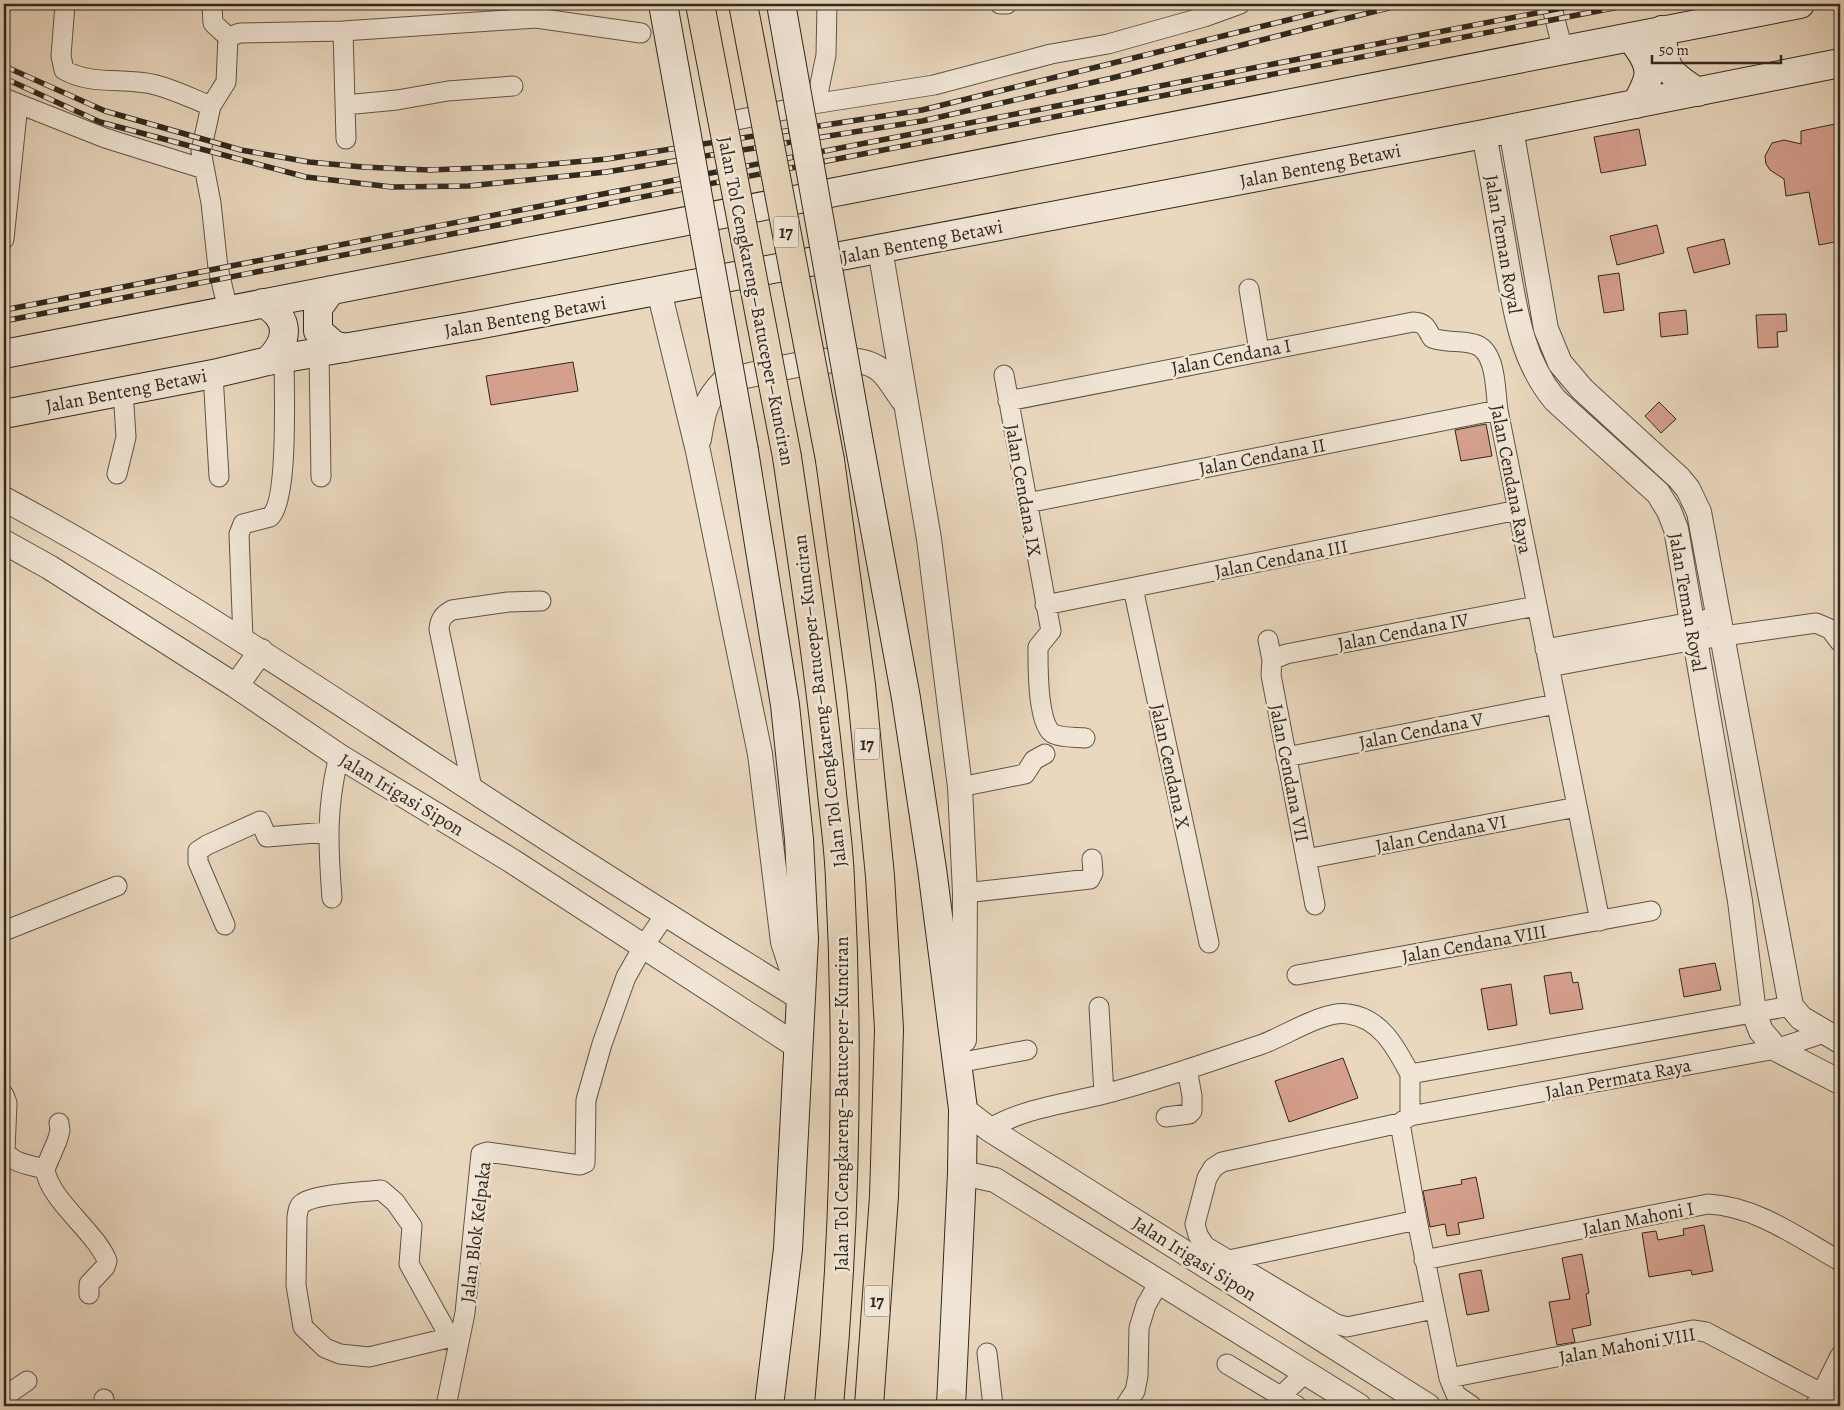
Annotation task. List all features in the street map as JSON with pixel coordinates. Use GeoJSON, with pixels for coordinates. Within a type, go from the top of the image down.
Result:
{"type":"FeatureCollection","features":[{"type":"Feature","properties":{"kind":"highway","name":"Jalan Tol Cengkareng–Batuceper–Kunciran"},"geometry":{"type":"LineString","coordinates":[[700,4],[787,457],[822,694],[840,878],[844,1001],[842,1196],[840,1289],[830,1406]]}},
{"type":"Feature","properties":{"kind":"highway","name":"Jalan Tol Cengkareng–Batuceper–Kunciran"},"geometry":{"type":"LineString","coordinates":[[743,4],[830,460],[861,686],[880,876],[889,1029],[884,1196],[868,1406]]}},
{"type":"Feature","properties":{"kind":"main road"},"geometry":{"type":"LineString","coordinates":[[663,4],[744,451],[785,705],[799,840],[804,939],[799,997],[800,1045],[788,1249],[769,1406]]}},
{"type":"Feature","properties":{"kind":"main road"},"geometry":{"type":"LineString","coordinates":[[781,4],[908,708],[932,869],[963,1114],[951,1405]]}},
{"type":"Feature","properties":{"kind":"main road"},"geometry":{"type":"LineString","coordinates":[[4,354],[1800,4]]}},
{"type":"Feature","properties":{"kind":"main road"},"geometry":{"type":"LineString","coordinates":[[1662,30],[1663,59],[1668,70],[1679,80],[1698,92]]}},
{"type":"Feature","properties":{"kind":"main road"},"geometry":{"type":"LineString","coordinates":[[1630,37],[1643,53],[1649,70],[1646,89],[1636,104]]}},
{"type":"Feature","properties":{"kind":"main road","name":"Jalan Benteng Betawi"},"geometry":{"type":"LineString","coordinates":[[4,414],[276,360],[659,291],[1511,129],[1840,63]]}},
{"type":"Feature","properties":{"kind":"main road"},"geometry":{"type":"LineString","coordinates":[[331,290],[318,308],[318,331],[334,345],[332,350]]}},
{"type":"Feature","properties":{"kind":"main road"},"geometry":{"type":"LineString","coordinates":[[263,303],[278,313],[284,335],[276,360]]}},
{"type":"Feature","properties":{"kind":"street"},"geometry":{"type":"LineString","coordinates":[[65,4],[61,56],[64,70],[83,77],[157,85],[212,106]]}},
{"type":"Feature","properties":{"kind":"street"},"geometry":{"type":"LineString","coordinates":[[212,4],[213,23],[228,37],[226,82],[212,106],[202,140],[204,169],[211,203],[218,268],[228,310]]}},
{"type":"Feature","properties":{"kind":"street"},"geometry":{"type":"LineString","coordinates":[[813,104],[819,89],[826,55],[826,4]]}},
{"type":"Feature","properties":{"kind":"street"},"geometry":{"type":"LineString","coordinates":[[1000,4],[1007,4]]}},
{"type":"Feature","properties":{"kind":"street"},"geometry":{"type":"LineString","coordinates":[[727,122],[813,104],[934,85],[1051,54],[1108,44],[1204,17],[1240,4]]}},
{"type":"Feature","properties":{"kind":"street"},"geometry":{"type":"LineString","coordinates":[[1551,4],[1563,50]]}},
{"type":"Feature","properties":{"kind":"street"},"geometry":{"type":"LineString","coordinates":[[228,37],[240,33],[343,31],[536,11],[641,33]]}},
{"type":"Feature","properties":{"kind":"street"},"geometry":{"type":"LineString","coordinates":[[343,31],[346,139]]}},
{"type":"Feature","properties":{"kind":"street"},"geometry":{"type":"LineString","coordinates":[[345,105],[397,100],[448,91],[513,86]]}},
{"type":"Feature","properties":{"kind":"street"},"geometry":{"type":"LineString","coordinates":[[4,239],[11,101],[105,138],[204,169]]}},
{"type":"Feature","properties":{"kind":"street","name":"Jalan Teman Royal"},"geometry":{"type":"LineString","coordinates":[[1511,129],[1546,328],[1560,363],[1582,389],[1679,478],[1694,501],[1703,526],[1791,1006]]}},
{"type":"Feature","properties":{"kind":"street","name":"Jalan Teman Royal"},"geometry":{"type":"LineString","coordinates":[[1484,134],[1518,324],[1535,370],[1556,400],[1658,493],[1669,511],[1676,529],[1740,901],[1754,1014],[1761,1031],[1776,1049],[1840,1082]]}},
{"type":"Feature","properties":{"kind":"street"},"geometry":{"type":"LineString","coordinates":[[1498,206],[1524,201]]}},
{"type":"Feature","properties":{"kind":"street"},"geometry":{"type":"LineString","coordinates":[[880,249],[929,540],[960,787],[965,892],[963,1114]]}},
{"type":"Feature","properties":{"kind":"street"},"geometry":{"type":"LineString","coordinates":[[1249,288],[1259,351]]}},
{"type":"Feature","properties":{"kind":"street"},"geometry":{"type":"LineString","coordinates":[[659,291],[698,450],[760,754],[784,942],[799,997]]}},
{"type":"Feature","properties":{"kind":"street","name":"Jalan Cendana I"},"geometry":{"type":"LineString","coordinates":[[1008,401],[1413,322],[1420,322],[1432,338],[1446,342]]}},
{"type":"Feature","properties":{"kind":"street","name":"Jalan Cendana Raya"},"geometry":{"type":"LineString","coordinates":[[1446,342],[1470,343],[1483,348],[1490,358],[1498,410],[1536,606],[1600,921]]}},
{"type":"Feature","properties":{"kind":"street"},"geometry":{"type":"LineString","coordinates":[[321,477],[332,350]]}},
{"type":"Feature","properties":{"kind":"street"},"geometry":{"type":"LineString","coordinates":[[698,450],[703,412],[712,393],[724,381],[835,359],[858,360],[880,369],[905,402]]}},
{"type":"Feature","properties":{"kind":"street"},"geometry":{"type":"LineString","coordinates":[[239,682],[253,650],[239,534],[243,524],[270,517],[275,509],[285,459],[276,360]]}},
{"type":"Feature","properties":{"kind":"street"},"geometry":{"type":"LineString","coordinates":[[213,374],[219,477]]}},
{"type":"Feature","properties":{"kind":"street","name":"Jalan Cendana IX"},"geometry":{"type":"LineString","coordinates":[[1004,375],[1051,631],[1038,647],[1042,712],[1046,728],[1053,734],[1085,738]]}},
{"type":"Feature","properties":{"kind":"street"},"geometry":{"type":"LineString","coordinates":[[117,474],[126,437],[124,390]]}},
{"type":"Feature","properties":{"kind":"street","name":"Jalan Cendana II"},"geometry":{"type":"LineString","coordinates":[[1027,503],[1498,410]]}},
{"type":"Feature","properties":{"kind":"street"},"geometry":{"type":"LineString","coordinates":[[4,498],[71,535],[472,788],[664,917],[799,997]]}},
{"type":"Feature","properties":{"kind":"street","name":"Jalan Cendana III"},"geometry":{"type":"LineString","coordinates":[[1045,605],[1518,510]]}},
{"type":"Feature","properties":{"kind":"street"},"geometry":{"type":"LineString","coordinates":[[1676,529],[1703,526]]}},
{"type":"Feature","properties":{"kind":"street","name":"Jalan Irigasi Sipon"},"geometry":{"type":"LineString","coordinates":[[4,542],[49,567],[239,682],[339,756],[512,862],[800,1045]]}},
{"type":"Feature","properties":{"kind":"street","name":"Jalan Cendana X"},"geometry":{"type":"LineString","coordinates":[[1133,588],[1209,943]]}},
{"type":"Feature","properties":{"kind":"street"},"geometry":{"type":"LineString","coordinates":[[472,788],[439,629],[440,621],[444,614],[452,610],[501,603],[541,601]]}},
{"type":"Feature","properties":{"kind":"street","name":"Jalan Cendana IV"},"geometry":{"type":"LineString","coordinates":[[1272,660],[1286,654],[1536,606]]}},
{"type":"Feature","properties":{"kind":"street"},"geometry":{"type":"LineString","coordinates":[[1547,658],[1721,626],[1816,623],[1837,632]]}},
{"type":"Feature","properties":{"kind":"street","name":"Jalan Cendana VII"},"geometry":{"type":"LineString","coordinates":[[1268,640],[1272,660],[1271,675],[1315,905]]}},
{"type":"Feature","properties":{"kind":"street","name":"Jalan Cendana V"},"geometry":{"type":"LineString","coordinates":[[1286,757],[1556,704]]}},
{"type":"Feature","properties":{"kind":"street"},"geometry":{"type":"LineString","coordinates":[[960,787],[1025,774],[1034,760],[1045,754]]}},
{"type":"Feature","properties":{"kind":"street"},"geometry":{"type":"LineString","coordinates":[[332,898],[327,832],[332,787],[339,756]]}},
{"type":"Feature","properties":{"kind":"street","name":"Jalan Cendana VI"},"geometry":{"type":"LineString","coordinates":[[1306,859],[1577,807]]}},
{"type":"Feature","properties":{"kind":"street"},"geometry":{"type":"LineString","coordinates":[[225,925],[198,862],[198,851],[206,844],[260,821],[267,837],[327,832]]}},
{"type":"Feature","properties":{"kind":"street"},"geometry":{"type":"LineString","coordinates":[[965,892],[1090,879],[1093,873],[1092,859]]}},
{"type":"Feature","properties":{"kind":"street"},"geometry":{"type":"LineString","coordinates":[[4,931],[118,886]]}},
{"type":"Feature","properties":{"kind":"street","name":"Jalan Cendana VIII"},"geometry":{"type":"LineString","coordinates":[[1297,975],[1334,976],[1651,911]]}},
{"type":"Feature","properties":{"kind":"street","name":"Jalan Blok Kelpaka"},"geometry":{"type":"LineString","coordinates":[[446,1406],[454,1335],[465,1313],[473,1251],[481,1154],[487,1152],[580,1164],[585,1163],[586,1100],[618,995],[644,945],[664,917]]}},
{"type":"Feature","properties":{"kind":"street"},"geometry":{"type":"LineString","coordinates":[[1410,1074],[1676,1025],[1754,1014],[1791,1006],[1800,1018],[1832,1037]]}},
{"type":"Feature","properties":{"kind":"street"},"geometry":{"type":"LineString","coordinates":[[1099,1007],[1104,1094]]}},
{"type":"Feature","properties":{"kind":"street"},"geometry":{"type":"LineString","coordinates":[[989,1129],[1041,1108],[1104,1094],[1266,1043],[1330,1016],[1348,1014],[1370,1021],[1393,1041],[1410,1074],[1405,1120],[1416,1220],[1449,1378],[1456,1395],[1472,1406]]}},
{"type":"Feature","properties":{"kind":"street","name":"Jalan Permata Raya"},"geometry":{"type":"LineString","coordinates":[[1229,1260],[1205,1246],[1198,1235],[1196,1224],[1207,1178],[1213,1168],[1222,1162],[1405,1120],[1832,1037]]}},
{"type":"Feature","properties":{"kind":"street"},"geometry":{"type":"LineString","coordinates":[[963,1062],[1027,1050]]}},
{"type":"Feature","properties":{"kind":"street"},"geometry":{"type":"LineString","coordinates":[[1166,1117],[1189,1114],[1192,1111],[1188,1068]]}},
{"type":"Feature","properties":{"kind":"street"},"geometry":{"type":"LineString","coordinates":[[4,1095],[7,1103],[5,1151],[8,1156],[17,1162],[45,1169]]}},
{"type":"Feature","properties":{"kind":"street","name":"Jalan Irigasi Sipon"},"geometry":{"type":"LineString","coordinates":[[963,1114],[1428,1406]]}},
{"type":"Feature","properties":{"kind":"street"},"geometry":{"type":"LineString","coordinates":[[59,1123],[60,1131],[57,1141],[45,1169],[56,1193],[106,1258],[106,1267],[89,1284],[89,1294]]}},
{"type":"Feature","properties":{"kind":"street","name":"Jalan Irigasi Sipon"},"geometry":{"type":"LineString","coordinates":[[962,1165],[995,1180],[1359,1406]]}},
{"type":"Feature","properties":{"kind":"street"},"geometry":{"type":"LineString","coordinates":[[381,1190],[395,1202],[412,1226],[409,1264],[454,1335],[369,1357],[340,1354],[325,1348],[309,1335],[302,1327],[296,1285],[297,1216],[298,1208],[302,1203],[334,1195],[381,1190]]}},
{"type":"Feature","properties":{"kind":"street","name":"Jalan Mahoni I"},"geometry":{"type":"LineString","coordinates":[[1424,1260],[1708,1204],[1729,1205],[1752,1213],[1840,1261]]}},
{"type":"Feature","properties":{"kind":"street"},"geometry":{"type":"LineString","coordinates":[[1229,1260],[1416,1220]]}},
{"type":"Feature","properties":{"kind":"street"},"geometry":{"type":"LineString","coordinates":[[1229,1260],[1336,1324],[1347,1327],[1434,1309]]}},
{"type":"Feature","properties":{"kind":"street"},"geometry":{"type":"LineString","coordinates":[[1124,1406],[1135,1391],[1138,1376],[1139,1328],[1146,1305],[1160,1281]]}},
{"type":"Feature","properties":{"kind":"street","name":"Jalan Mahoni VIII"},"geometry":{"type":"LineString","coordinates":[[1449,1378],[1693,1330],[1706,1332],[1818,1400],[1840,1403]]}},
{"type":"Feature","properties":{"kind":"street"},"geometry":{"type":"LineString","coordinates":[[987,1353],[993,1406]]}},
{"type":"Feature","properties":{"kind":"street"},"geometry":{"type":"LineString","coordinates":[[1818,1400],[1840,1356]]}},
{"type":"Feature","properties":{"kind":"street"},"geometry":{"type":"LineString","coordinates":[[1227,1364],[1298,1406]]}},
{"type":"Feature","properties":{"kind":"street"},"geometry":{"type":"LineString","coordinates":[[1281,1396],[1306,1372]]}},
{"type":"Feature","properties":{"kind":"street"},"geometry":{"type":"LineString","coordinates":[[4,1397],[27,1381]]}},
{"type":"Feature","properties":{"kind":"building"},"geometry":{"type":"Polygon","coordinates":[[[1840,123],[1840,241],[1819,245],[1809,192],[1786,196],[1784,179],[1770,170],[1766,164],[1765,156],[1772,143],[1784,140],[1801,144],[1801,131],[1840,123]]]}},
{"type":"Feature","properties":{"kind":"building"},"geometry":{"type":"Polygon","coordinates":[[[1639,129],[1646,165],[1601,173],[1594,137],[1639,129]]]}},
{"type":"Feature","properties":{"kind":"building"},"geometry":{"type":"Polygon","coordinates":[[[1657,225],[1664,253],[1617,265],[1610,236],[1657,225]]]}},
{"type":"Feature","properties":{"kind":"building"},"geometry":{"type":"Polygon","coordinates":[[[1724,239],[1730,264],[1694,273],[1687,248],[1724,239]]]}},
{"type":"Feature","properties":{"kind":"building"},"geometry":{"type":"Polygon","coordinates":[[[1619,273],[1624,310],[1604,313],[1598,276],[1619,273]]]}},
{"type":"Feature","properties":{"kind":"building"},"geometry":{"type":"Polygon","coordinates":[[[1686,310],[1688,334],[1661,337],[1659,313],[1686,310]]]}},
{"type":"Feature","properties":{"kind":"building"},"geometry":{"type":"Polygon","coordinates":[[[1786,314],[1787,331],[1777,332],[1778,347],[1758,348],[1756,315],[1786,314]]]}},
{"type":"Feature","properties":{"kind":"building"},"geometry":{"type":"Polygon","coordinates":[[[573,362],[578,391],[491,405],[486,376],[573,362]]]}},
{"type":"Feature","properties":{"kind":"building"},"geometry":{"type":"Polygon","coordinates":[[[1659,402],[1676,419],[1661,433],[1645,416],[1659,402]]]}},
{"type":"Feature","properties":{"kind":"building"},"geometry":{"type":"Polygon","coordinates":[[[1486,424],[1492,456],[1461,461],[1455,430],[1486,424]]]}},
{"type":"Feature","properties":{"kind":"building"},"geometry":{"type":"Polygon","coordinates":[[[1715,963],[1721,990],[1684,997],[1679,969],[1715,963]]]}},
{"type":"Feature","properties":{"kind":"building"},"geometry":{"type":"Polygon","coordinates":[[[1571,972],[1573,983],[1578,982],[1583,1009],[1550,1014],[1544,976],[1571,972]]]}},
{"type":"Feature","properties":{"kind":"building"},"geometry":{"type":"Polygon","coordinates":[[[1511,984],[1517,1025],[1488,1030],[1481,989],[1511,984]]]}},
{"type":"Feature","properties":{"kind":"building"},"geometry":{"type":"Polygon","coordinates":[[[1343,1058],[1358,1098],[1289,1122],[1275,1081],[1343,1058]]]}},
{"type":"Feature","properties":{"kind":"building"},"geometry":{"type":"Polygon","coordinates":[[[1476,1177],[1484,1218],[1458,1223],[1460,1234],[1447,1236],[1445,1224],[1430,1227],[1423,1191],[1462,1184],[1461,1180],[1476,1177]]]}},
{"type":"Feature","properties":{"kind":"building"},"geometry":{"type":"Polygon","coordinates":[[[1704,1225],[1713,1271],[1692,1275],[1691,1270],[1649,1277],[1642,1233],[1656,1231],[1658,1240],[1684,1235],[1683,1229],[1704,1225]]]}},
{"type":"Feature","properties":{"kind":"building"},"geometry":{"type":"Polygon","coordinates":[[[1582,1254],[1589,1293],[1586,1294],[1591,1325],[1572,1329],[1575,1342],[1557,1345],[1549,1302],[1570,1299],[1562,1258],[1582,1254]]]}},
{"type":"Feature","properties":{"kind":"building"},"geometry":{"type":"Polygon","coordinates":[[[1481,1270],[1489,1311],[1467,1315],[1459,1274],[1481,1270]]]}},
{"type":"Feature","properties":{"kind":"railway"},"geometry":{"type":"LineString","coordinates":[[4,66],[105,111],[241,150],[309,162],[363,167],[429,170],[530,166],[607,159],[922,110],[1353,4]]}},
{"type":"Feature","properties":{"kind":"railway"},"geometry":{"type":"LineString","coordinates":[[4,78],[100,122],[306,177],[392,187],[468,186],[606,172],[922,121],[1112,78],[1404,4]]}},
{"type":"Feature","properties":{"kind":"railway"},"geometry":{"type":"LineString","coordinates":[[4,310],[1583,4]]}},
{"type":"Feature","properties":{"kind":"railway"},"geometry":{"type":"LineString","coordinates":[[4,321],[1634,4]]}}]}
